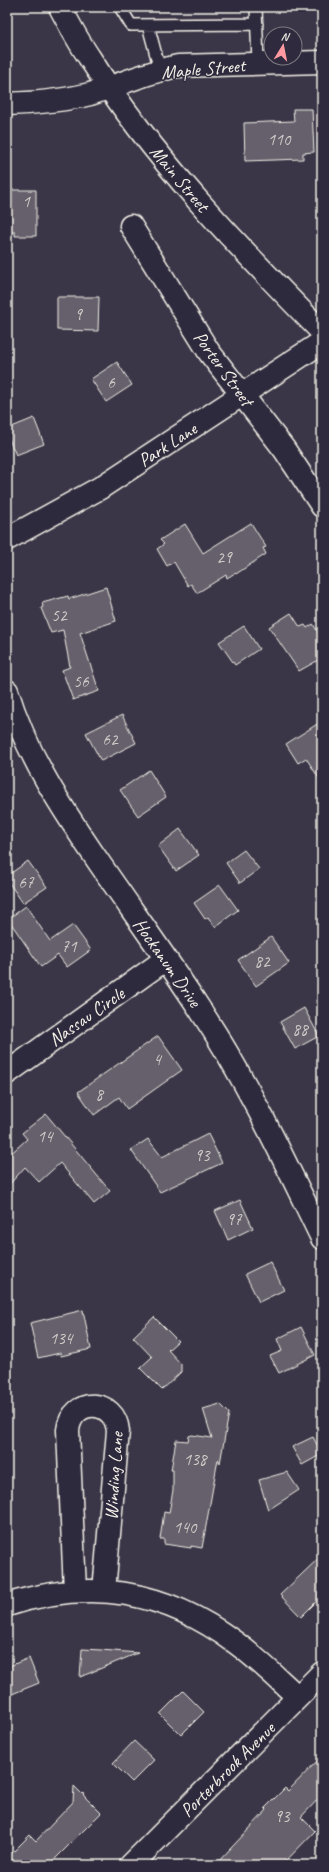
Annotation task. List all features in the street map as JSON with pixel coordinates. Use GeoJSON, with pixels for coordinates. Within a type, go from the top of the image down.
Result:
{"type":"FeatureCollection","features":[{"type":"Feature","properties":{"kind":"street","name":"Main Street"},"geometry":{"type":"LineString","coordinates":[[60,7],[89,57],[162,159],[204,208],[322,332]]}},
{"type":"Feature","properties":{"kind":"street","name":"Maple Street"},"geometry":{"type":"LineString","coordinates":[[7,104],[64,99],[110,88],[160,70],[199,64],[322,62]]}},
{"type":"Feature","properties":{"kind":"street","name":"Porter Street"},"geometry":{"type":"LineString","coordinates":[[131,226],[209,352],[284,449],[322,506]]}},
{"type":"Feature","properties":{"kind":"street","name":"Park Lane"},"geometry":{"type":"LineString","coordinates":[[7,539],[100,488],[322,342]]}},
{"type":"Feature","properties":{"kind":"street","name":"Hockanum Drive"},"geometry":{"type":"LineString","coordinates":[[7,691],[12,722],[62,806],[200,1008],[269,1130],[322,1238]]}},
{"type":"Feature","properties":{"kind":"street","name":"Nassau Circle"},"geometry":{"type":"LineString","coordinates":[[7,1073],[166,959]]}},
{"type":"Feature","properties":{"kind":"street","name":"Winding Lane"},"geometry":{"type":"LineString","coordinates":[[75,1591],[68,1430],[71,1419],[78,1411],[83,1408],[94,1406],[104,1409],[113,1415],[118,1431],[104,1591]]}},
{"type":"Feature","properties":{"kind":"street"},"geometry":{"type":"LineString","coordinates":[[7,1605],[46,1595],[75,1591],[104,1591],[129,1594],[157,1602],[203,1622],[245,1650],[298,1697]]}},
{"type":"Feature","properties":{"kind":"street","name":"Porterbrook Avenue"},"geometry":{"type":"LineString","coordinates":[[131,1865],[322,1673]]}},
{"type":"Feature","properties":{"kind":"lane"},"geometry":{"type":"LineString","coordinates":[[120,7],[131,25],[257,24]]}},
{"type":"Feature","properties":{"kind":"lane"},"geometry":{"type":"LineString","coordinates":[[256,7],[258,63]]}},
{"type":"Feature","properties":{"kind":"lane"},"geometry":{"type":"LineString","coordinates":[[148,25],[160,70]]}},
{"type":"Feature","properties":{"kind":"building"},"geometry":{"type":"Polygon","coordinates":[[[293,109],[312,109],[314,152],[303,153],[303,159],[245,161],[244,123],[294,121],[293,109]]]}},
{"type":"Feature","properties":{"kind":"building"},"geometry":{"type":"Polygon","coordinates":[[[7,190],[36,190],[36,236],[15,236],[15,232],[7,232],[7,190]]]}},
{"type":"Feature","properties":{"kind":"building"},"geometry":{"type":"Polygon","coordinates":[[[57,297],[99,297],[98,331],[57,330],[57,297]]]}},
{"type":"Feature","properties":{"kind":"building"},"geometry":{"type":"Polygon","coordinates":[[[117,362],[132,385],[106,402],[91,379],[117,362]]]}},
{"type":"Feature","properties":{"kind":"building"},"geometry":{"type":"Polygon","coordinates":[[[34,418],[44,444],[16,455],[7,435],[7,429],[34,418]]]}},
{"type":"Feature","properties":{"kind":"building"},"geometry":{"type":"Polygon","coordinates":[[[251,523],[266,547],[263,548],[266,554],[236,574],[235,573],[227,578],[226,575],[197,593],[191,584],[188,586],[174,562],[167,566],[157,549],[164,544],[160,540],[185,524],[203,553],[251,523]]]}},
{"type":"Feature","properties":{"kind":"building"},"geometry":{"type":"Polygon","coordinates":[[[106,587],[116,621],[80,633],[99,691],[73,700],[62,670],[70,667],[63,630],[51,633],[41,608],[43,607],[42,603],[68,596],[69,599],[106,587]]]}},
{"type":"Feature","properties":{"kind":"building"},"geometry":{"type":"Polygon","coordinates":[[[291,613],[300,627],[305,625],[307,628],[313,624],[322,639],[322,658],[299,671],[269,627],[291,613]]]}},
{"type":"Feature","properties":{"kind":"building"},"geometry":{"type":"Polygon","coordinates":[[[244,626],[259,649],[235,665],[219,642],[244,626]]]}},
{"type":"Feature","properties":{"kind":"building"},"geometry":{"type":"Polygon","coordinates":[[[122,715],[136,743],[101,761],[86,733],[122,715]]]}},
{"type":"Feature","properties":{"kind":"building"},"geometry":{"type":"Polygon","coordinates":[[[322,721],[322,783],[306,758],[298,763],[286,744],[322,721]]]}},
{"type":"Feature","properties":{"kind":"building"},"geometry":{"type":"Polygon","coordinates":[[[149,770],[166,797],[138,816],[120,790],[149,770]]]}},
{"type":"Feature","properties":{"kind":"building"},"geometry":{"type":"Polygon","coordinates":[[[180,829],[199,855],[176,871],[158,846],[180,829]]]}},
{"type":"Feature","properties":{"kind":"building"},"geometry":{"type":"Polygon","coordinates":[[[244,850],[259,869],[240,883],[226,863],[244,850]]]}},
{"type":"Feature","properties":{"kind":"building"},"geometry":{"type":"Polygon","coordinates":[[[28,861],[47,887],[23,903],[7,880],[7,876],[28,861]]]}},
{"type":"Feature","properties":{"kind":"building"},"geometry":{"type":"Polygon","coordinates":[[[220,885],[238,910],[215,927],[208,917],[205,919],[194,903],[220,885]]]}},
{"type":"Feature","properties":{"kind":"building"},"geometry":{"type":"Polygon","coordinates":[[[26,906],[50,941],[73,925],[91,950],[67,967],[58,955],[41,967],[8,919],[26,906]]]}},
{"type":"Feature","properties":{"kind":"building"},"geometry":{"type":"Polygon","coordinates":[[[271,937],[289,963],[256,986],[238,960],[271,937]]]}},
{"type":"Feature","properties":{"kind":"building"},"geometry":{"type":"Polygon","coordinates":[[[304,1008],[319,1036],[295,1049],[280,1022],[304,1008]]]}},
{"type":"Feature","properties":{"kind":"building"},"geometry":{"type":"Polygon","coordinates":[[[158,1036],[182,1070],[127,1109],[119,1097],[94,1115],[78,1092],[158,1036]]]}},
{"type":"Feature","properties":{"kind":"building"},"geometry":{"type":"Polygon","coordinates":[[[46,1114],[110,1191],[94,1204],[60,1163],[39,1182],[25,1167],[7,1187],[7,1157],[27,1139],[22,1133],[46,1114]]]}},
{"type":"Feature","properties":{"kind":"building"},"geometry":{"type":"Polygon","coordinates":[[[208,1134],[222,1163],[160,1192],[131,1150],[148,1139],[162,1157],[208,1134]]]}},
{"type":"Feature","properties":{"kind":"building"},"geometry":{"type":"Polygon","coordinates":[[[240,1200],[253,1228],[228,1240],[215,1211],[240,1200]]]}},
{"type":"Feature","properties":{"kind":"building"},"geometry":{"type":"Polygon","coordinates":[[[270,1262],[284,1290],[259,1302],[245,1274],[270,1262]]]}},
{"type":"Feature","properties":{"kind":"building"},"geometry":{"type":"Polygon","coordinates":[[[83,1310],[91,1349],[61,1356],[60,1353],[38,1358],[30,1323],[83,1310]]]}},
{"type":"Feature","properties":{"kind":"building"},"geometry":{"type":"Polygon","coordinates":[[[154,1317],[178,1341],[168,1350],[181,1364],[181,1372],[162,1390],[140,1368],[152,1357],[133,1337],[154,1317]]]}},
{"type":"Feature","properties":{"kind":"building"},"geometry":{"type":"Polygon","coordinates":[[[301,1327],[315,1355],[279,1373],[270,1356],[282,1351],[277,1339],[301,1327]]]}},
{"type":"Feature","properties":{"kind":"building"},"geometry":{"type":"Polygon","coordinates":[[[220,1404],[229,1413],[220,1463],[218,1459],[202,1548],[164,1544],[164,1539],[160,1539],[164,1512],[169,1513],[173,1490],[173,1470],[171,1470],[176,1440],[188,1441],[189,1436],[192,1435],[212,1438],[203,1409],[220,1404]]]}},
{"type":"Feature","properties":{"kind":"building"},"geometry":{"type":"Polygon","coordinates":[[[313,1437],[322,1454],[302,1465],[292,1447],[313,1437]]]}},
{"type":"Feature","properties":{"kind":"building"},"geometry":{"type":"Polygon","coordinates":[[[287,1472],[299,1490],[268,1510],[259,1480],[287,1472]]]}},
{"type":"Feature","properties":{"kind":"building"},"geometry":{"type":"Polygon","coordinates":[[[322,1555],[322,1596],[301,1617],[280,1595],[322,1555]]]}},
{"type":"Feature","properties":{"kind":"building"},"geometry":{"type":"Polygon","coordinates":[[[82,1649],[101,1650],[138,1653],[80,1677],[82,1649]]]}},
{"type":"Feature","properties":{"kind":"building"},"geometry":{"type":"Polygon","coordinates":[[[29,1658],[39,1683],[7,1696],[7,1667],[29,1658]]]}},
{"type":"Feature","properties":{"kind":"building"},"geometry":{"type":"Polygon","coordinates":[[[183,1691],[204,1712],[181,1735],[160,1714],[183,1691]]]}},
{"type":"Feature","properties":{"kind":"building"},"geometry":{"type":"Polygon","coordinates":[[[134,1741],[154,1760],[132,1782],[113,1763],[134,1741]]]}},
{"type":"Feature","properties":{"kind":"building"},"geometry":{"type":"Polygon","coordinates":[[[322,1756],[322,1795],[301,1817],[315,1831],[282,1865],[215,1865],[267,1810],[265,1808],[285,1788],[288,1791],[322,1756]]]}},
{"type":"Feature","properties":{"kind":"building"},"geometry":{"type":"Polygon","coordinates":[[[74,1786],[82,1794],[83,1793],[84,1796],[101,1813],[49,1865],[7,1865],[7,1858],[30,1835],[36,1841],[73,1802],[74,1786]]]}}]}
